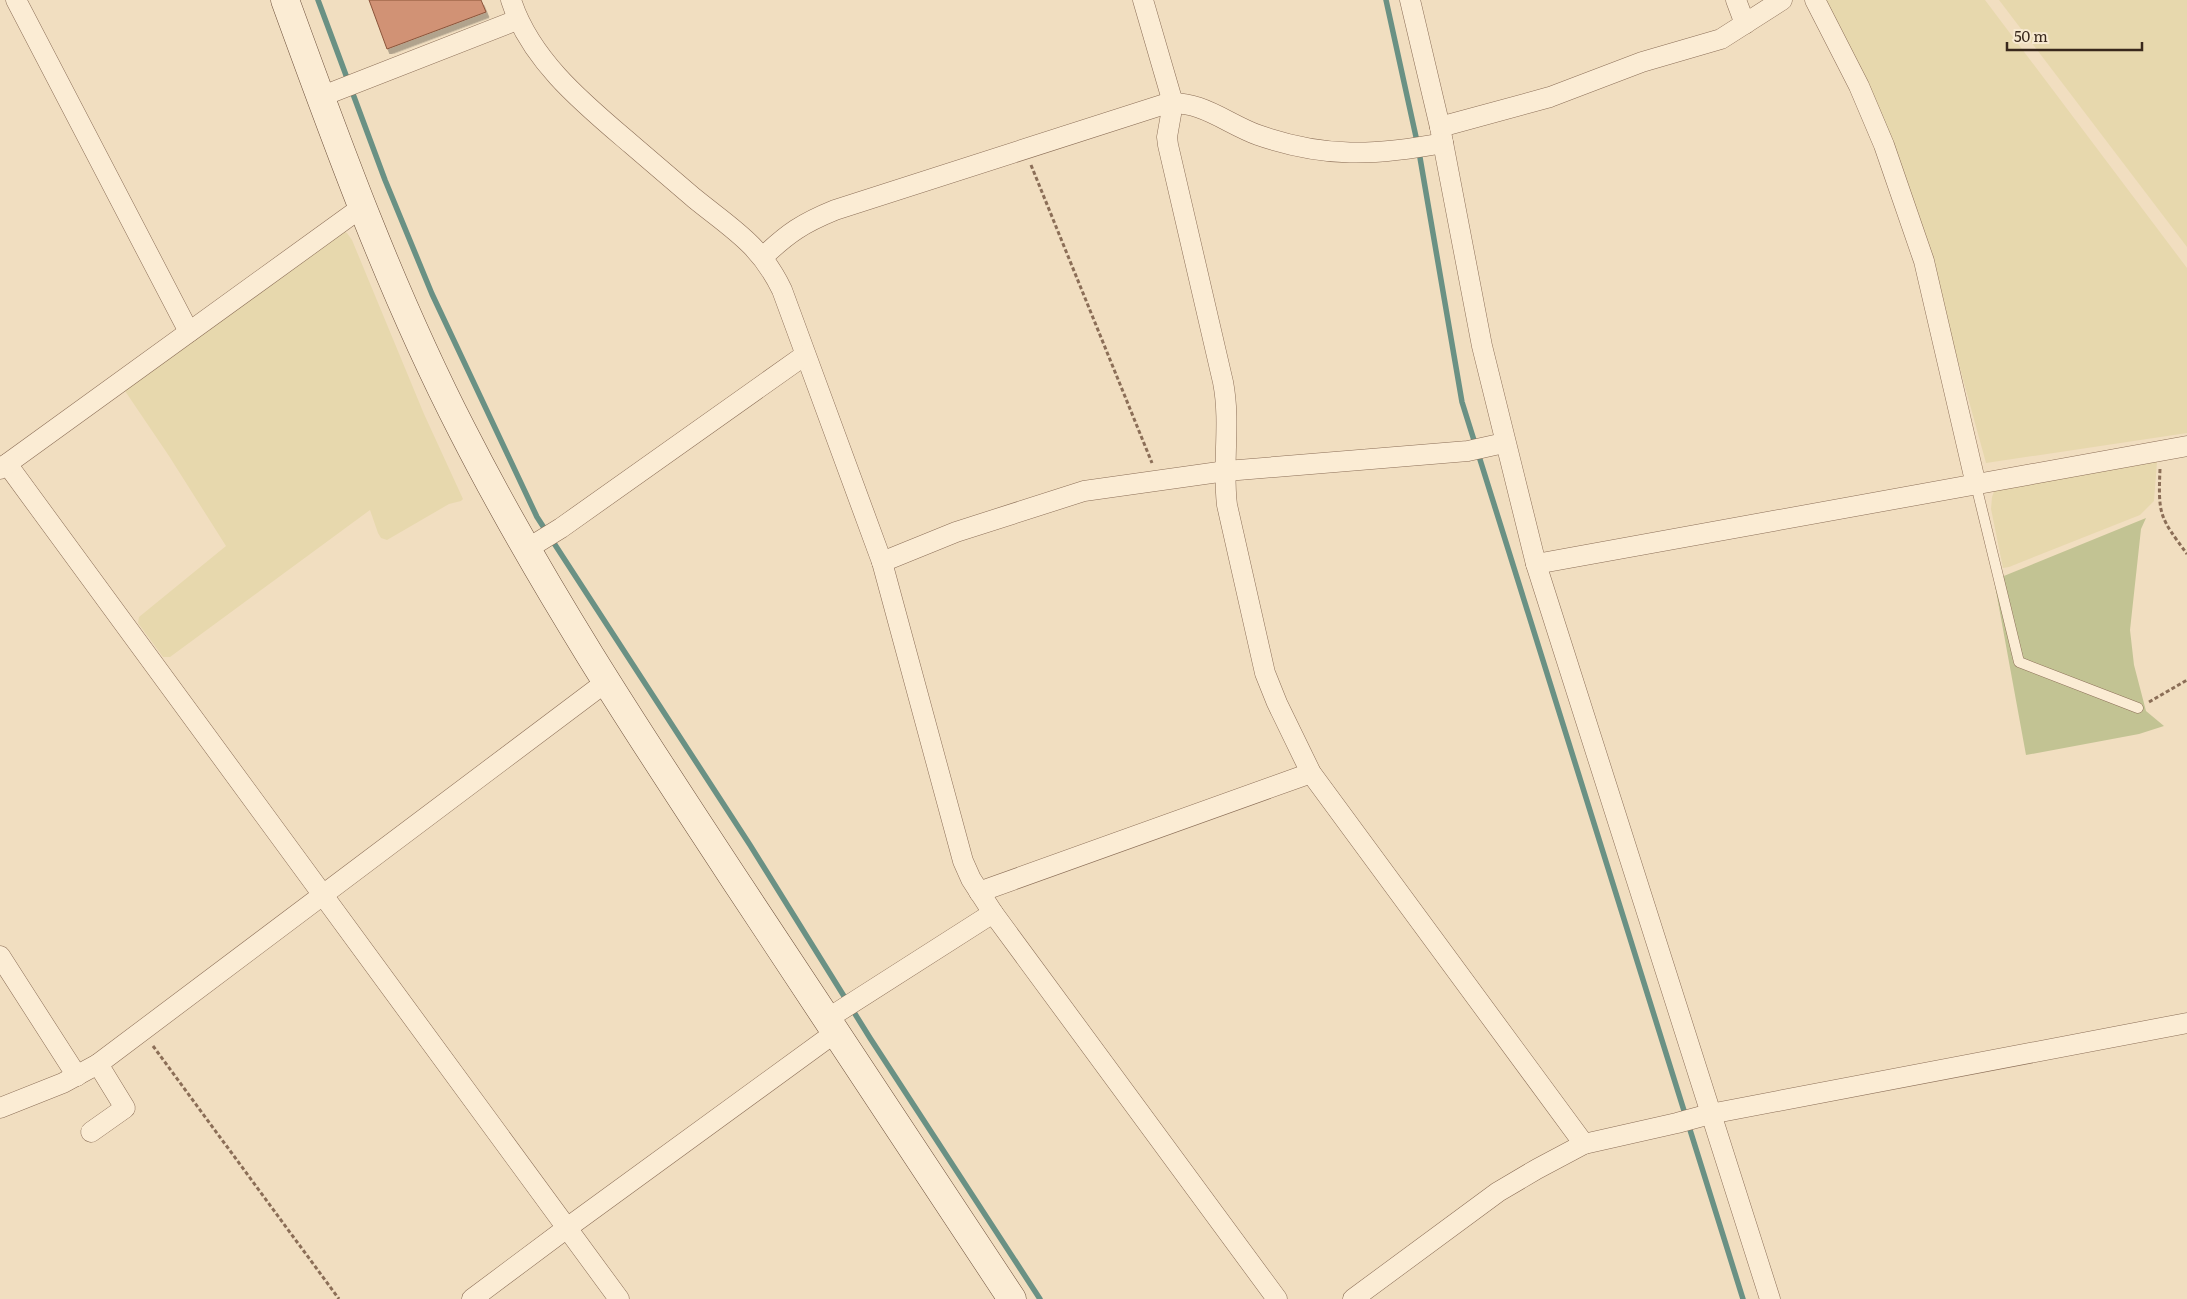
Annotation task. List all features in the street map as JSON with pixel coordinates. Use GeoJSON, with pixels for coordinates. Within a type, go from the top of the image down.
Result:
{"type":"FeatureCollection","features":[{"type":"Feature","properties":{"kind":"street"},"geometry":{"type":"LineString","coordinates":[[16,0],[189,332]]}},
{"type":"Feature","properties":{"kind":"street"},"geometry":{"type":"LineString","coordinates":[[285,0],[362,207],[419,344],[478,461],[535,544],[606,682],[843,1014],[1012,1299]]}},
{"type":"Feature","properties":{"kind":"street"},"geometry":{"type":"LineString","coordinates":[[511,0],[517,20],[541,56],[574,93],[666,174],[748,241],[772,270],[782,290],[882,562],[963,861],[992,913],[1277,1299]]}},
{"type":"Feature","properties":{"kind":"street"},"geometry":{"type":"LineString","coordinates":[[1143,0],[1172,103],[1167,137],[1168,145],[1225,390],[1228,421],[1226,471],[1228,505],[1265,673],[1277,704],[1311,773],[1584,1144]]}},
{"type":"Feature","properties":{"kind":"street"},"geometry":{"type":"LineString","coordinates":[[1410,0],[1437,138],[1480,337],[1499,444],[1707,1115],[1770,1299]]}},
{"type":"Feature","properties":{"kind":"street"},"geometry":{"type":"LineString","coordinates":[[1736,0],[1745,24]]}},
{"type":"Feature","properties":{"kind":"street"},"geometry":{"type":"LineString","coordinates":[[763,257],[788,234],[809,221],[836,210],[1024,148],[1172,103],[1197,106],[1258,135],[1310,150],[1366,154],[1405,149],[1642,62],[1721,39],[1782,0]]}},
{"type":"Feature","properties":{"kind":"street"},"geometry":{"type":"LineString","coordinates":[[1815,0],[1860,86],[1884,145],[1924,261],[1976,485]]}},
{"type":"Feature","properties":{"kind":"street"},"geometry":{"type":"LineString","coordinates":[[320,97],[517,20]]}},
{"type":"Feature","properties":{"kind":"street"},"geometry":{"type":"LineString","coordinates":[[362,207],[4,467],[323,894],[619,1299]]}},
{"type":"Feature","properties":{"kind":"street"},"geometry":{"type":"LineString","coordinates":[[535,544],[561,528],[805,355]]}},
{"type":"Feature","properties":{"kind":"street"},"geometry":{"type":"LineString","coordinates":[[882,562],[956,532],[1084,491],[1226,471],[1468,451],[1499,444]]}},
{"type":"Feature","properties":{"kind":"street"},"geometry":{"type":"LineString","coordinates":[[1536,564],[2187,446]]}},
{"type":"Feature","properties":{"kind":"street"},"geometry":{"type":"LineString","coordinates":[[0,1108],[77,1076],[98,1064],[606,682]]}},
{"type":"Feature","properties":{"kind":"street"},"geometry":{"type":"LineString","coordinates":[[979,892],[1311,773]]}},
{"type":"Feature","properties":{"kind":"street"},"geometry":{"type":"LineString","coordinates":[[472,1299],[843,1014],[992,913]]}},
{"type":"Feature","properties":{"kind":"street"},"geometry":{"type":"LineString","coordinates":[[1,959],[77,1076]]}},
{"type":"Feature","properties":{"kind":"street"},"geometry":{"type":"LineString","coordinates":[[1353,1299],[1498,1192],[1584,1144],[1707,1115],[2187,1023]]}},
{"type":"Feature","properties":{"kind":"street"},"geometry":{"type":"LineString","coordinates":[[91,1132],[125,1108],[98,1064]]}},
{"type":"Feature","properties":{"kind":"lane"},"geometry":{"type":"LineString","coordinates":[[1976,485],[2019,662],[2138,708]]}},
{"type":"Feature","properties":{"kind":"path"},"geometry":{"type":"LineString","coordinates":[[1024,148],[1159,480]]}},
{"type":"Feature","properties":{"kind":"path"},"geometry":{"type":"LineString","coordinates":[[2161,451],[2160,510],[2164,522],[2187,554]]}},
{"type":"Feature","properties":{"kind":"path"},"geometry":{"type":"LineString","coordinates":[[2138,708],[2187,680]]}},
{"type":"Feature","properties":{"kind":"path"},"geometry":{"type":"LineString","coordinates":[[142,1031],[339,1299]]}},
{"type":"Feature","properties":{"kind":"shaded area"},"geometry":{"type":"Polygon","coordinates":[[[1820,0],[1985,0],[2187,268],[2187,433],[1986,463],[1933,270],[1820,0]]]}},
{"type":"Feature","properties":{"kind":"shaded area"},"geometry":{"type":"Polygon","coordinates":[[[1999,0],[2187,0],[2187,247],[1999,0]]]}},
{"type":"Feature","properties":{"kind":"shaded area"},"geometry":{"type":"Polygon","coordinates":[[[343,231],[352,240],[424,414],[463,499],[449,504],[387,540],[381,538],[378,533],[370,510],[170,657],[163,657],[138,623],[139,617],[226,546],[123,388],[343,231]]]}},
{"type":"Feature","properties":{"kind":"shaded area"},"geometry":{"type":"Polygon","coordinates":[[[2157,462],[2154,501],[2140,515],[2003,568],[1991,509],[1992,497],[1996,486],[2157,462]]]}},
{"type":"Feature","properties":{"kind":"green space"},"geometry":{"type":"Polygon","coordinates":[[[2146,518],[2141,529],[2130,630],[2134,665],[2146,711],[2164,726],[2139,734],[2026,755],[1994,580],[2146,518]]]}},
{"type":"Feature","properties":{"kind":"building"},"geometry":{"type":"Polygon","coordinates":[[[369,0],[481,0],[486,12],[387,49],[369,0]]]}},
{"type":"Feature","properties":{"kind":"waterway"},"geometry":{"type":"LineString","coordinates":[[318,0],[385,180],[432,294],[537,517],[750,845],[870,1038],[1040,1299]]}},
{"type":"Feature","properties":{"kind":"waterway"},"geometry":{"type":"LineString","coordinates":[[1386,0],[1418,146],[1462,402],[1743,1299]]}}]}
